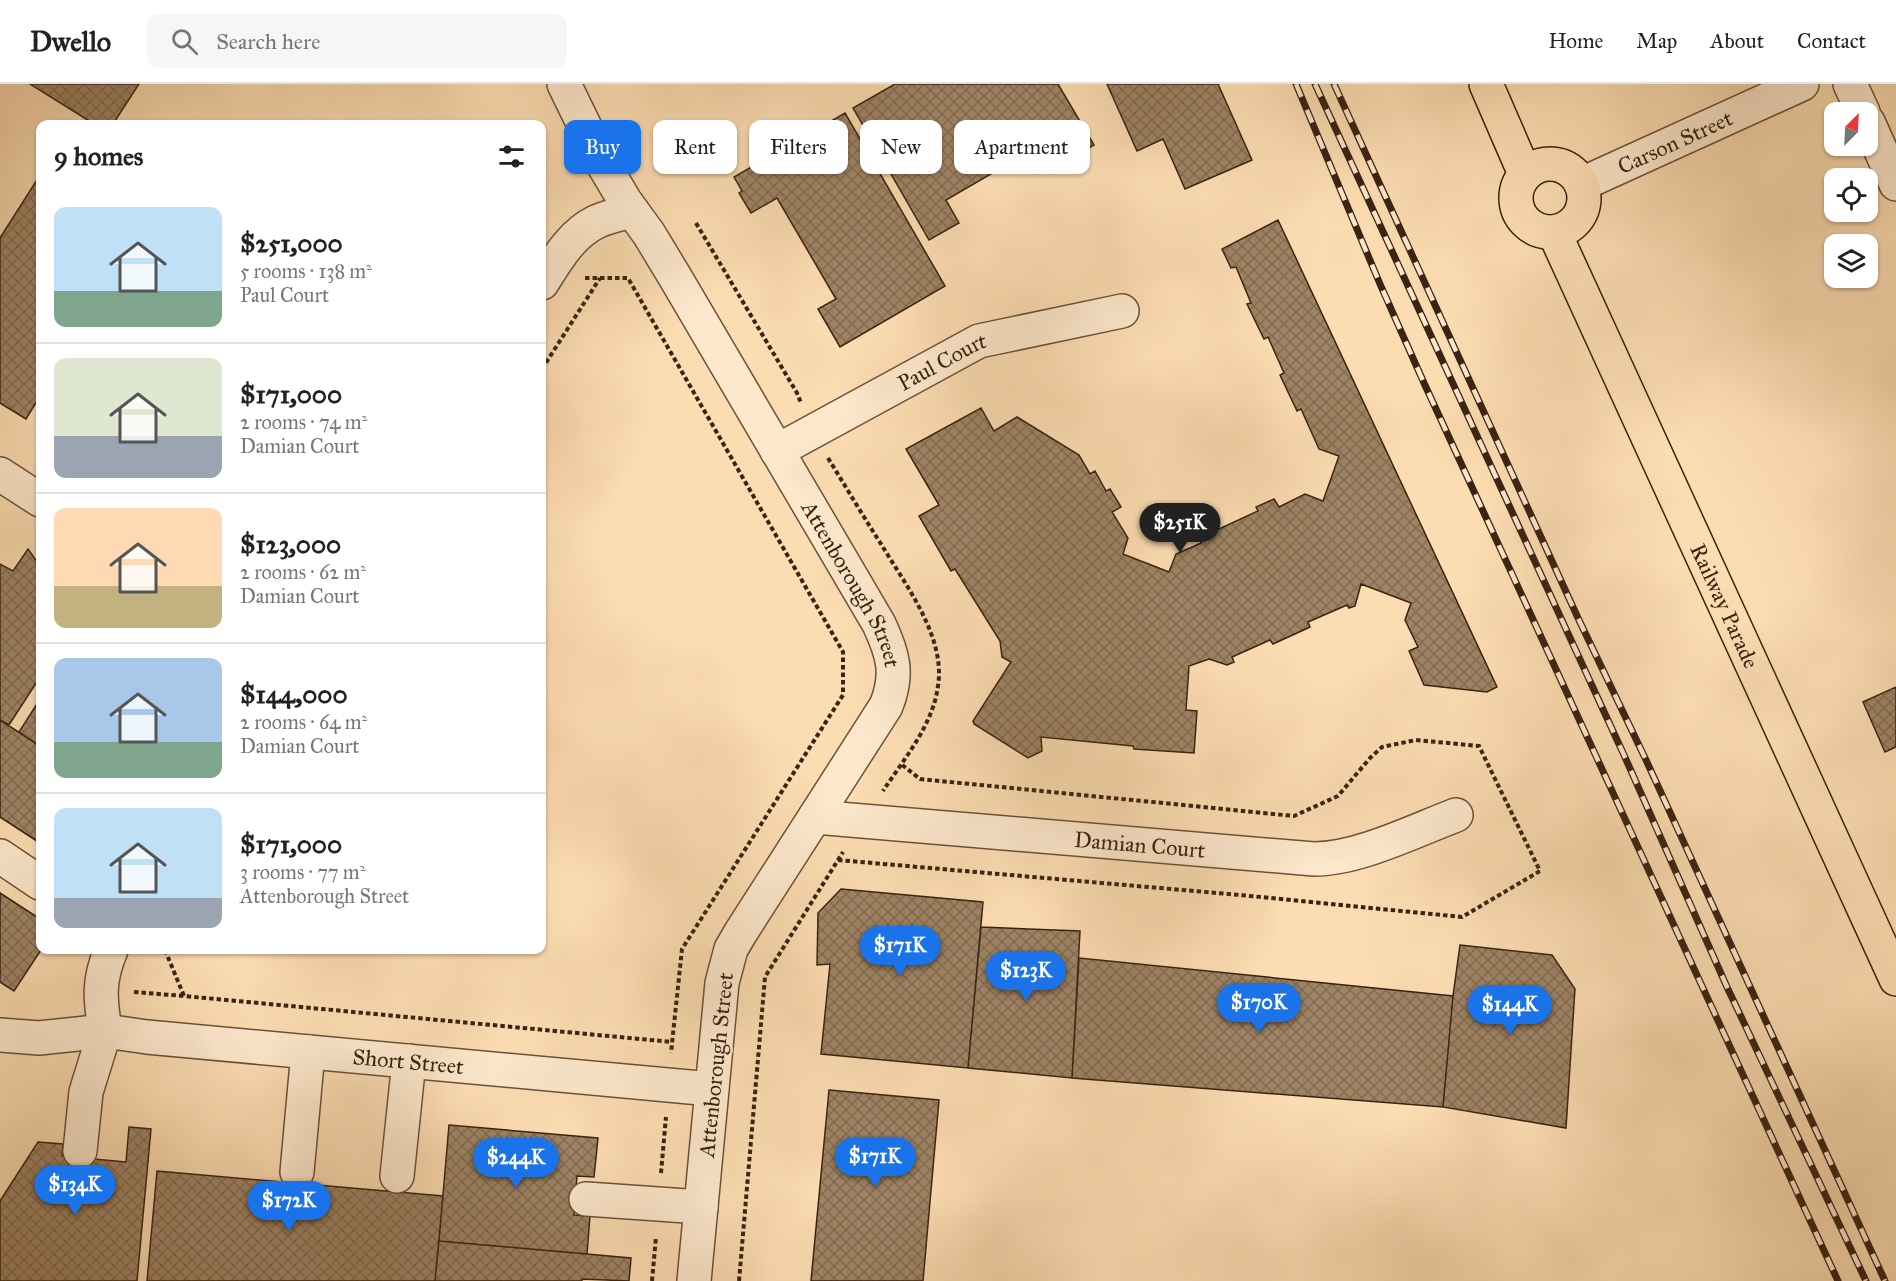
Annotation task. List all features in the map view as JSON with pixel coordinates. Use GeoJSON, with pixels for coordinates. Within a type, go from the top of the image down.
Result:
{"type":"FeatureCollection","features":[{"type":"Feature","properties":{"kind":"main road"},"geometry":{"type":"LineString","coordinates":[[1486,84],[1525,174]]}},
{"type":"Feature","properties":{"kind":"main road"},"geometry":{"type":"LineString","coordinates":[[1552,163],[1571,170],[1581,184],[1584,200],[1575,221],[1566,228],[1554,232],[1544,232],[1525,222],[1519,213],[1515,193],[1518,183],[1525,174],[1542,164],[1552,163]]}},
{"type":"Feature","properties":{"kind":"main road","name":"Railway Parade"},"geometry":{"type":"LineString","coordinates":[[1554,232],[1896,979]]}},
{"type":"Feature","properties":{"kind":"street","name":"Attenborough Street"},"geometry":{"type":"LineString","coordinates":[[564,84],[594,147],[675,277],[879,624],[890,649],[892,660],[893,686],[886,706],[731,949],[722,983],[694,1281]]}},
{"type":"Feature","properties":{"kind":"street","name":"Carson Street"},"geometry":{"type":"LineString","coordinates":[[1581,184],[1802,84]]}},
{"type":"Feature","properties":{"kind":"street"},"geometry":{"type":"LineString","coordinates":[[1850,84],[1858,102]]}},
{"type":"Feature","properties":{"kind":"street"},"geometry":{"type":"LineString","coordinates":[[1878,144],[1896,184]]}},
{"type":"Feature","properties":{"kind":"street"},"geometry":{"type":"LineString","coordinates":[[546,275],[568,244],[588,227],[606,218],[632,211]]}},
{"type":"Feature","properties":{"kind":"street","name":"Paul Court"},"geometry":{"type":"LineString","coordinates":[[777,451],[979,341],[1122,312]]}},
{"type":"Feature","properties":{"kind":"street"},"geometry":{"type":"LineString","coordinates":[[0,474],[36,497]]}},
{"type":"Feature","properties":{"kind":"street","name":"Damian Court"},"geometry":{"type":"LineString","coordinates":[[815,817],[1322,859],[1358,852],[1456,816]]}},
{"type":"Feature","properties":{"kind":"street"},"geometry":{"type":"LineString","coordinates":[[0,856],[36,880]]}},
{"type":"Feature","properties":{"kind":"street"},"geometry":{"type":"LineString","coordinates":[[80,1151],[86,1092],[105,1031],[100,987],[109,954]]}},
{"type":"Feature","properties":{"kind":"street","name":"Short Street"},"geometry":{"type":"LineString","coordinates":[[0,1035],[39,1038],[105,1031],[147,1037],[711,1089]]}},
{"type":"Feature","properties":{"kind":"street"},"geometry":{"type":"LineString","coordinates":[[297,1172],[308,1052]]}},
{"type":"Feature","properties":{"kind":"street"},"geometry":{"type":"LineString","coordinates":[[397,1176],[409,1061]]}},
{"type":"Feature","properties":{"kind":"street"},"geometry":{"type":"LineString","coordinates":[[585,1199],[701,1207]]}},
{"type":"Feature","properties":{"kind":"path"},"geometry":{"type":"LineString","coordinates":[[696,223],[797,393],[812,432],[922,614],[934,643],[939,666],[939,686],[931,716],[765,977],[739,1281]]}},
{"type":"Feature","properties":{"kind":"path"},"geometry":{"type":"LineString","coordinates":[[546,363],[601,278]]}},
{"type":"Feature","properties":{"kind":"path"},"geometry":{"type":"LineString","coordinates":[[546,281],[628,278],[843,652],[843,695],[682,949],[652,1281]]}},
{"type":"Feature","properties":{"kind":"path"},"geometry":{"type":"LineString","coordinates":[[167,954],[184,996]]}},
{"type":"Feature","properties":{"kind":"path"},"geometry":{"type":"LineString","coordinates":[[100,987],[139,993],[672,1042]]}},
{"type":"Feature","properties":{"kind":"building"},"geometry":{"type":"Polygon","coordinates":[[[30,84],[139,84],[116,120],[88,120],[30,84]]]}},
{"type":"Feature","properties":{"kind":"building"},"geometry":{"type":"Polygon","coordinates":[[[895,84],[1058,84],[1079,120],[954,120],[954,174],[991,174],[946,200],[959,223],[929,240],[891,174],[942,174],[942,120],[860,120],[853,108],[895,84]]]}},
{"type":"Feature","properties":{"kind":"building"},"geometry":{"type":"Polygon","coordinates":[[[1107,84],[1218,84],[1252,160],[1185,189],[1163,139],[1137,151],[1107,84]]]}},
{"type":"Feature","properties":{"kind":"building"},"geometry":{"type":"Polygon","coordinates":[[[845,113],[860,139],[860,174],[880,174],[945,286],[840,347],[818,309],[836,299],[777,198],[751,213],[739,193],[742,191],[734,177],[749,168],[749,174],[848,174],[848,120],[833,120],[845,113]]]}},
{"type":"Feature","properties":{"kind":"building"},"geometry":{"type":"Polygon","coordinates":[[[36,181],[36,403],[26,419],[0,403],[0,238],[36,181]]]}},
{"type":"Feature","properties":{"kind":"building"},"geometry":{"type":"Polygon","coordinates":[[[1278,220],[1497,687],[1487,692],[1424,685],[1409,651],[1418,647],[1405,620],[1411,603],[1361,584],[1355,606],[1349,608],[1347,605],[1308,622],[1310,627],[1273,644],[1270,640],[1232,657],[1234,662],[1227,665],[1209,659],[1189,666],[1186,710],[1197,711],[1194,753],[1134,749],[1133,746],[1041,737],[1042,751],[1028,758],[974,724],[973,721],[1011,662],[1002,657],[1000,641],[955,569],[951,571],[919,516],[939,505],[906,449],[981,408],[994,431],[1017,417],[1079,455],[1090,474],[1095,471],[1106,491],[1110,489],[1121,507],[1112,512],[1128,538],[1123,554],[1169,572],[1176,554],[1201,543],[1198,534],[1216,524],[1219,529],[1258,511],[1256,507],[1274,499],[1279,507],[1305,494],[1323,501],[1339,456],[1319,449],[1301,409],[1297,411],[1280,375],[1284,373],[1268,337],[1264,339],[1247,304],[1251,303],[1236,267],[1231,268],[1222,249],[1278,220]]]}},
{"type":"Feature","properties":{"kind":"building"},"geometry":{"type":"Polygon","coordinates":[[[28,549],[36,560],[36,683],[9,725],[0,720],[0,564],[13,571],[28,549]]]}},
{"type":"Feature","properties":{"kind":"building"},"geometry":{"type":"Polygon","coordinates":[[[1896,687],[1896,747],[1885,752],[1863,702],[1896,687]]]}},
{"type":"Feature","properties":{"kind":"building"},"geometry":{"type":"Polygon","coordinates":[[[36,705],[36,743],[19,732],[36,705]]]}},
{"type":"Feature","properties":{"kind":"building"},"geometry":{"type":"Polygon","coordinates":[[[0,720],[36,743],[36,840],[0,817],[0,720]]]}},
{"type":"Feature","properties":{"kind":"building"},"geometry":{"type":"Polygon","coordinates":[[[841,889],[983,902],[968,1068],[821,1054],[830,964],[817,965],[818,913],[841,889]]]}},
{"type":"Feature","properties":{"kind":"building"},"geometry":{"type":"Polygon","coordinates":[[[0,893],[36,916],[36,954],[38,954],[14,991],[0,982],[0,893]]]}},
{"type":"Feature","properties":{"kind":"building"},"geometry":{"type":"Polygon","coordinates":[[[981,927],[1080,931],[1072,1078],[968,1068],[981,927]]]}},
{"type":"Feature","properties":{"kind":"building"},"geometry":{"type":"Polygon","coordinates":[[[1460,945],[1552,955],[1575,989],[1566,1128],[1443,1107],[1460,945]]]}},
{"type":"Feature","properties":{"kind":"building"},"geometry":{"type":"Polygon","coordinates":[[[1079,958],[1453,996],[1443,1107],[1072,1078],[1079,958]]]}},
{"type":"Feature","properties":{"kind":"building"},"geometry":{"type":"Polygon","coordinates":[[[829,1090],[939,1100],[923,1281],[811,1281],[829,1090]]]}},
{"type":"Feature","properties":{"kind":"building"},"geometry":{"type":"Polygon","coordinates":[[[449,1125],[598,1138],[594,1177],[577,1176],[574,1215],[590,1216],[587,1254],[439,1241],[449,1125]]]}},
{"type":"Feature","properties":{"kind":"building"},"geometry":{"type":"Polygon","coordinates":[[[129,1127],[151,1129],[137,1281],[0,1281],[0,1201],[38,1142],[63,1144],[62,1156],[126,1162],[129,1127]]]}},
{"type":"Feature","properties":{"kind":"building"},"geometry":{"type":"Polygon","coordinates":[[[157,1171],[443,1196],[435,1281],[147,1281],[157,1171]]]}},
{"type":"Feature","properties":{"kind":"building"},"geometry":{"type":"Polygon","coordinates":[[[439,1241],[631,1258],[629,1281],[582,1279],[582,1281],[435,1281],[439,1241]]]}},
{"type":"Feature","properties":{"kind":"railway"},"geometry":{"type":"LineString","coordinates":[[1296,84],[1424,383],[1838,1281]]}},
{"type":"Feature","properties":{"kind":"railway"},"geometry":{"type":"LineString","coordinates":[[1315,84],[1624,755],[1727,987],[1866,1281]]}},
{"type":"Feature","properties":{"kind":"railway"},"geometry":{"type":"LineString","coordinates":[[1334,84],[1885,1281]]}}]}
